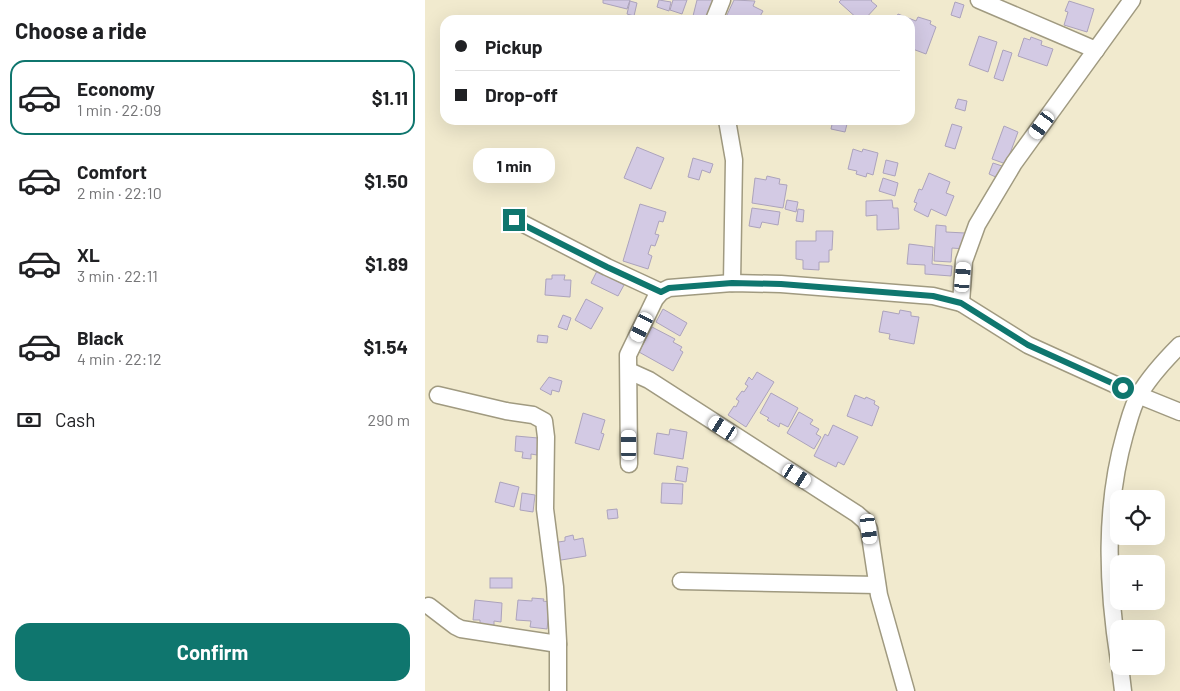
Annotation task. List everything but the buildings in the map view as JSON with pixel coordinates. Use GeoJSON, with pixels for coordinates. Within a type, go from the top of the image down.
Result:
{"type":"FeatureCollection","features":[{"type":"Feature","properties":{"kind":"street"},"geometry":{"type":"LineString","coordinates":[[716,15],[722,0]]}},
{"type":"Feature","properties":{"kind":"street"},"geometry":{"type":"LineString","coordinates":[[979,0],[1096,50]]}},
{"type":"Feature","properties":{"kind":"street"},"geometry":{"type":"LineString","coordinates":[[961,303],[964,261],[977,225],[1015,163],[1132,0]]}},
{"type":"Feature","properties":{"kind":"street"},"geometry":{"type":"LineString","coordinates":[[728,125],[734,160],[732,283]]}},
{"type":"Feature","properties":{"kind":"street"},"geometry":{"type":"LineString","coordinates":[[514,220],[661,292]]}},
{"type":"Feature","properties":{"kind":"street"},"geometry":{"type":"LineString","coordinates":[[629,464],[628,355],[655,299],[661,292],[669,288],[732,283],[781,284],[933,296],[961,303],[1028,345],[1180,412]]}},
{"type":"Feature","properties":{"kind":"street"},"geometry":{"type":"LineString","coordinates":[[1114,620],[1109,541],[1117,464],[1129,419],[1139,395],[1163,361],[1180,345]]}},
{"type":"Feature","properties":{"kind":"street"},"geometry":{"type":"LineString","coordinates":[[629,371],[649,380],[865,521],[869,529],[877,585],[906,691]]}},
{"type":"Feature","properties":{"kind":"street"},"geometry":{"type":"LineString","coordinates":[[437,394],[506,411],[533,415],[544,421],[546,438],[545,510],[555,588],[558,691]]}},
{"type":"Feature","properties":{"kind":"street"},"geometry":{"type":"LineString","coordinates":[[681,581],[877,585]]}},
{"type":"Feature","properties":{"kind":"street"},"geometry":{"type":"LineString","coordinates":[[429,606],[461,629],[558,644]]}},
{"type":"Feature","properties":{"kind":"street"},"geometry":{"type":"LineString","coordinates":[[1121,675],[1123,691]]}},
{"type":"Feature","properties":{"kind":"route"},"geometry":{"type":"LineString","coordinates":[[514,220],[661,292],[669,288],[732,283],[781,284],[933,296],[961,303],[1028,345],[1123,388]]}}]}
